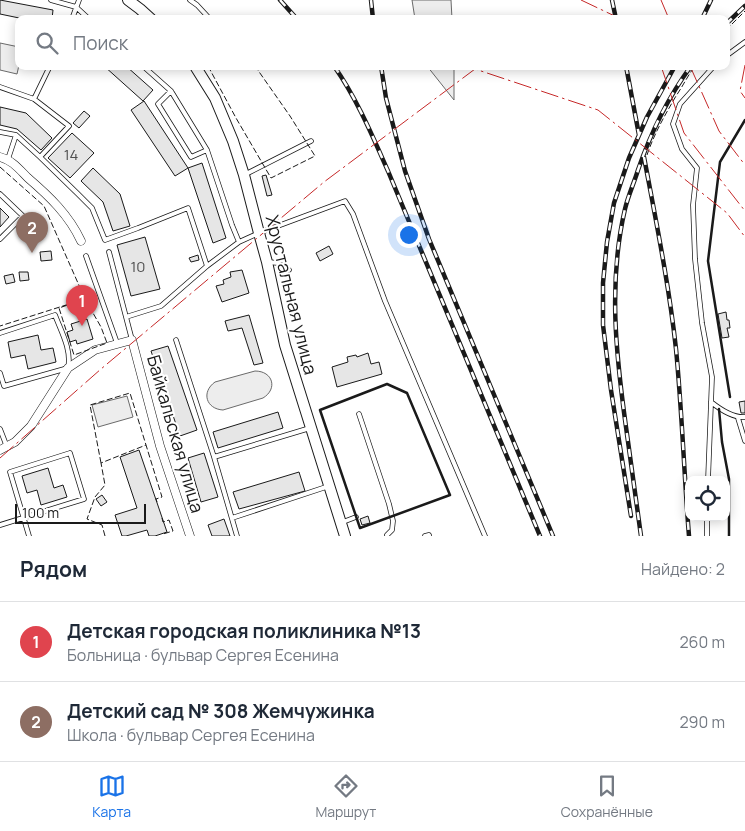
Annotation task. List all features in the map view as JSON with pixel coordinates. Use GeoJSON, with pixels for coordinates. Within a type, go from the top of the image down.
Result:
{"type":"FeatureCollection","features":[{"type":"Feature","properties":{"kind":"street"},"geometry":{"type":"LineString","coordinates":[[128,0],[147,15]]}},
{"type":"Feature","properties":{"kind":"street","name":"Хрустальная улица"},"geometry":{"type":"LineString","coordinates":[[198,70],[215,98],[233,141],[244,175],[267,262],[285,345],[345,536]]}},
{"type":"Feature","properties":{"kind":"street"},"geometry":{"type":"LineString","coordinates":[[4,158],[39,187],[57,205],[71,222],[81,241]]}},
{"type":"Feature","properties":{"kind":"street"},"geometry":{"type":"LineString","coordinates":[[3,448],[22,436],[31,426],[68,368],[95,350],[132,340]]}},
{"type":"Feature","properties":{"kind":"street","name":"Байкальская улица"},"geometry":{"type":"LineString","coordinates":[[132,340],[160,446],[190,536]]}},
{"type":"Feature","properties":{"kind":"lane"},"geometry":{"type":"LineString","coordinates":[[51,0],[76,7],[85,15]]}},
{"type":"Feature","properties":{"kind":"lane"},"geometry":{"type":"LineString","coordinates":[[73,15],[79,0]]}},
{"type":"Feature","properties":{"kind":"lane"},"geometry":{"type":"LineString","coordinates":[[190,0],[206,15]]}},
{"type":"Feature","properties":{"kind":"lane"},"geometry":{"type":"LineString","coordinates":[[730,53],[745,42]]}},
{"type":"Feature","properties":{"kind":"lane"},"geometry":{"type":"LineString","coordinates":[[34,99],[48,70]]}},
{"type":"Feature","properties":{"kind":"lane"},"geometry":{"type":"LineString","coordinates":[[147,70],[171,91],[207,150],[239,242]]}},
{"type":"Feature","properties":{"kind":"lane"},"geometry":{"type":"LineString","coordinates":[[708,476],[712,377],[702,323],[696,259],[693,205],[696,168],[682,149],[673,124],[680,104],[710,70]]}},
{"type":"Feature","properties":{"kind":"lane"},"geometry":{"type":"LineString","coordinates":[[0,87],[34,99],[70,126],[40,157]]}},
{"type":"Feature","properties":{"kind":"lane"},"geometry":{"type":"LineString","coordinates":[[171,91],[158,104],[191,157],[207,150]]}},
{"type":"Feature","properties":{"kind":"lane"},"geometry":{"type":"LineString","coordinates":[[0,132],[16,135],[92,208],[105,240],[188,208],[207,266]]}},
{"type":"Feature","properties":{"kind":"lane"},"geometry":{"type":"LineString","coordinates":[[4,158],[16,135]]}},
{"type":"Feature","properties":{"kind":"lane"},"geometry":{"type":"LineString","coordinates":[[244,175],[311,141]]}},
{"type":"Feature","properties":{"kind":"lane"},"geometry":{"type":"LineString","coordinates":[[0,194],[22,216],[0,239]]}},
{"type":"Feature","properties":{"kind":"lane"},"geometry":{"type":"LineString","coordinates":[[126,317],[160,306],[239,242],[345,201],[353,214],[385,302],[485,536]]}},
{"type":"Feature","properties":{"kind":"lane"},"geometry":{"type":"LineString","coordinates":[[109,252],[132,340]]}},
{"type":"Feature","properties":{"kind":"lane"},"geometry":{"type":"LineString","coordinates":[[86,256],[117,343]]}},
{"type":"Feature","properties":{"kind":"lane"},"geometry":{"type":"LineString","coordinates":[[267,262],[278,263],[289,270]]}},
{"type":"Feature","properties":{"kind":"lane"},"geometry":{"type":"LineString","coordinates":[[0,333],[55,315],[68,350],[70,362],[68,368],[4,386],[0,373]]}},
{"type":"Feature","properties":{"kind":"lane"},"geometry":{"type":"LineString","coordinates":[[176,340],[214,457],[237,536]]}},
{"type":"Feature","properties":{"kind":"lane"},"geometry":{"type":"LineString","coordinates":[[711,402],[738,418],[745,417]]}},
{"type":"Feature","properties":{"kind":"lane"},"geometry":{"type":"LineString","coordinates":[[359,414],[393,521],[392,530],[386,536]]}},
{"type":"Feature","properties":{"kind":"lane"},"geometry":{"type":"LineString","coordinates":[[738,418],[745,441]]}},
{"type":"Feature","properties":{"kind":"lane"},"geometry":{"type":"LineString","coordinates":[[214,457],[311,428]]}},
{"type":"Feature","properties":{"kind":"lane"},"geometry":{"type":"LineString","coordinates":[[0,429],[3,448]]}},
{"type":"Feature","properties":{"kind":"lane"},"geometry":{"type":"LineString","coordinates":[[0,525],[24,517],[84,499],[70,453],[10,472],[24,517],[29,536]]}},
{"type":"Feature","properties":{"kind":"lane"},"geometry":{"type":"LineString","coordinates":[[232,518],[329,486]]}},
{"type":"Feature","properties":{"kind":"lane"},"geometry":{"type":"LineString","coordinates":[[341,523],[356,517]]}},
{"type":"Feature","properties":{"kind":"lane"},"geometry":{"type":"LineString","coordinates":[[707,521],[707,536]]}},
{"type":"Feature","properties":{"kind":"shaded area"},"geometry":{"type":"Polygon","coordinates":[[[412,0],[451,0],[452,15],[414,15],[412,0]]]}},
{"type":"Feature","properties":{"kind":"shaded area"},"geometry":{"type":"Polygon","coordinates":[[[0,43],[15,46],[15,70],[18,70],[17,74],[0,70],[0,43]]]}},
{"type":"Feature","properties":{"kind":"shaded area"},"geometry":{"type":"Polygon","coordinates":[[[430,70],[454,70],[454,100],[430,70]]]}},
{"type":"Feature","properties":{"kind":"shaded area"},"geometry":{"type":"Polygon","coordinates":[[[255,371],[266,374],[271,381],[271,390],[263,398],[223,410],[213,407],[209,403],[207,399],[208,390],[215,382],[255,371]]]}},
{"type":"Feature","properties":{"kind":"shaded area"},"geometry":{"type":"Polygon","coordinates":[[[127,396],[133,417],[98,427],[92,405],[127,396]]]}},
{"type":"Feature","properties":{"kind":"building"},"geometry":{"type":"Polygon","coordinates":[[[0,0],[53,10],[52,15],[15,15],[15,17],[0,14],[0,0]]]}},
{"type":"Feature","properties":{"kind":"building"},"geometry":{"type":"Polygon","coordinates":[[[108,70],[130,70],[153,90],[143,101],[108,70]]]}},
{"type":"Feature","properties":{"kind":"building"},"geometry":{"type":"Polygon","coordinates":[[[144,101],[188,168],[175,176],[131,110],[144,101]]]}},
{"type":"Feature","properties":{"kind":"building"},"geometry":{"type":"Polygon","coordinates":[[[0,107],[26,113],[52,138],[41,150],[17,129],[0,125],[0,107]]]}},
{"type":"Feature","properties":{"kind":"building"},"geometry":{"type":"Polygon","coordinates":[[[84,111],[90,116],[79,128],[73,123],[84,111]]]}},
{"type":"Feature","properties":{"kind":"building"},"geometry":{"type":"Polygon","coordinates":[[[72,133],[94,153],[70,178],[48,158],[72,133]]]}},
{"type":"Feature","properties":{"kind":"building"},"geometry":{"type":"Polygon","coordinates":[[[202,163],[226,238],[213,243],[188,168],[202,163]]]}},
{"type":"Feature","properties":{"kind":"building"},"geometry":{"type":"Polygon","coordinates":[[[93,168],[120,194],[130,226],[113,231],[103,202],[81,181],[93,168]]]}},
{"type":"Feature","properties":{"kind":"building"},"geometry":{"type":"Polygon","coordinates":[[[266,175],[272,195],[267,196],[262,176],[266,175]]]}},
{"type":"Feature","properties":{"kind":"building"},"geometry":{"type":"Polygon","coordinates":[[[0,208],[9,217],[0,227],[0,208]]]}},
{"type":"Feature","properties":{"kind":"building"},"geometry":{"type":"Polygon","coordinates":[[[145,237],[160,289],[131,296],[117,245],[145,237]]]}},
{"type":"Feature","properties":{"kind":"building"},"geometry":{"type":"Polygon","coordinates":[[[329,246],[333,254],[320,261],[316,253],[329,246]]]}},
{"type":"Feature","properties":{"kind":"building"},"geometry":{"type":"Polygon","coordinates":[[[51,251],[52,260],[41,261],[40,252],[51,251]]]}},
{"type":"Feature","properties":{"kind":"building"},"geometry":{"type":"Polygon","coordinates":[[[198,255],[199,260],[191,262],[189,258],[198,255]]]}},
{"type":"Feature","properties":{"kind":"building"},"geometry":{"type":"Polygon","coordinates":[[[242,270],[249,293],[222,302],[216,286],[224,284],[223,280],[231,277],[230,272],[242,270]]]}},
{"type":"Feature","properties":{"kind":"building"},"geometry":{"type":"Polygon","coordinates":[[[19,272],[28,272],[29,280],[20,281],[19,272]]]}},
{"type":"Feature","properties":{"kind":"building"},"geometry":{"type":"Polygon","coordinates":[[[13,274],[15,282],[6,284],[4,276],[13,274]]]}},
{"type":"Feature","properties":{"kind":"building"},"geometry":{"type":"Polygon","coordinates":[[[726,312],[730,328],[727,328],[729,337],[722,338],[718,314],[726,312]]]}},
{"type":"Feature","properties":{"kind":"building"},"geometry":{"type":"Polygon","coordinates":[[[249,315],[263,363],[254,365],[242,328],[228,331],[225,321],[249,315]]]}},
{"type":"Feature","properties":{"kind":"building"},"geometry":{"type":"Polygon","coordinates":[[[87,319],[93,339],[77,344],[76,340],[70,342],[67,332],[73,330],[71,324],[87,319]]]}},
{"type":"Feature","properties":{"kind":"building"},"geometry":{"type":"Polygon","coordinates":[[[38,335],[41,350],[53,348],[56,362],[28,369],[25,355],[11,358],[8,342],[38,335]]]}},
{"type":"Feature","properties":{"kind":"building"},"geometry":{"type":"Polygon","coordinates":[[[168,346],[197,430],[180,436],[151,351],[168,346]]]}},
{"type":"Feature","properties":{"kind":"building"},"geometry":{"type":"Polygon","coordinates":[[[368,353],[371,364],[379,362],[382,374],[337,387],[332,367],[348,362],[347,357],[356,355],[357,357],[368,353]]]}},
{"type":"Feature","properties":{"kind":"building"},"geometry":{"type":"Polygon","coordinates":[[[745,401],[745,413],[741,413],[739,402],[745,401]]]}},
{"type":"Feature","properties":{"kind":"building"},"geometry":{"type":"Polygon","coordinates":[[[278,412],[283,428],[218,448],[213,432],[278,412]]]}},
{"type":"Feature","properties":{"kind":"building"},"geometry":{"type":"Polygon","coordinates":[[[139,450],[167,532],[149,536],[147,530],[122,536],[115,515],[137,508],[120,457],[139,450]]]}},
{"type":"Feature","properties":{"kind":"building"},"geometry":{"type":"Polygon","coordinates":[[[204,453],[218,497],[201,502],[188,458],[204,453]]]}},
{"type":"Feature","properties":{"kind":"building"},"geometry":{"type":"Polygon","coordinates":[[[48,468],[54,488],[63,485],[67,497],[41,505],[37,490],[27,493],[22,476],[48,468]]]}},
{"type":"Feature","properties":{"kind":"building"},"geometry":{"type":"Polygon","coordinates":[[[299,472],[305,491],[239,509],[233,492],[299,472]]]}},
{"type":"Feature","properties":{"kind":"building"},"geometry":{"type":"Polygon","coordinates":[[[102,495],[107,502],[101,506],[96,499],[102,495]]]}},
{"type":"Feature","properties":{"kind":"building"},"geometry":{"type":"Polygon","coordinates":[[[368,516],[370,523],[362,525],[360,519],[368,516]]]}},
{"type":"Feature","properties":{"kind":"building"},"geometry":{"type":"Polygon","coordinates":[[[224,519],[230,536],[212,536],[208,525],[224,519]]]}},
{"type":"Feature","properties":{"kind":"railway"},"geometry":{"type":"LineString","coordinates":[[280,0],[293,15]]}},
{"type":"Feature","properties":{"kind":"railway"},"geometry":{"type":"LineString","coordinates":[[371,0],[373,15]]}},
{"type":"Feature","properties":{"kind":"railway"},"geometry":{"type":"LineString","coordinates":[[612,0],[615,15]]}},
{"type":"Feature","properties":{"kind":"railway"},"geometry":{"type":"LineString","coordinates":[[704,15],[711,0]]}},
{"type":"Feature","properties":{"kind":"railway"},"geometry":{"type":"LineString","coordinates":[[730,20],[745,6]]}},
{"type":"Feature","properties":{"kind":"railway"},"geometry":{"type":"LineString","coordinates":[[336,70],[357,104],[388,171],[540,536]]}},
{"type":"Feature","properties":{"kind":"railway"},"geometry":{"type":"LineString","coordinates":[[382,70],[386,98],[405,171],[429,239],[553,536]]}},
{"type":"Feature","properties":{"kind":"railway"},"geometry":{"type":"LineString","coordinates":[[627,70],[639,135]]}},
{"type":"Feature","properties":{"kind":"railway"},"geometry":{"type":"LineString","coordinates":[[631,516],[611,390],[603,325],[603,283],[607,242],[614,203],[629,158],[647,117],[673,70]]}},
{"type":"Feature","properties":{"kind":"railway"},"geometry":{"type":"LineString","coordinates":[[641,536],[619,373],[615,318],[617,264],[620,236],[629,194],[654,129],[667,103],[688,70]]}},
{"type":"Feature","properties":{"kind":"railway"},"geometry":{"type":"LineString","coordinates":[[644,157],[666,277],[676,349],[689,536]]}},
{"type":"Feature","properties":{"kind":"fence"},"geometry":{"type":"LineString","coordinates":[[730,26],[745,11]]}},
{"type":"Feature","properties":{"kind":"fence"},"geometry":{"type":"LineString","coordinates":[[210,70],[271,178],[315,156],[258,70]]}},
{"type":"Feature","properties":{"kind":"fence"},"geometry":{"type":"LineString","coordinates":[[647,155],[664,117],[692,70]]}},
{"type":"Feature","properties":{"kind":"fence"},"geometry":{"type":"LineString","coordinates":[[0,167],[44,206],[85,299],[0,326]]}},
{"type":"Feature","properties":{"kind":"fence"},"geometry":{"type":"LineString","coordinates":[[85,299],[101,327],[107,343],[74,355],[59,308],[85,299]]}},
{"type":"Feature","properties":{"kind":"fence"},"geometry":{"type":"LineString","coordinates":[[101,463],[90,405],[130,393],[146,445]]}},
{"type":"Feature","properties":{"kind":"fence"},"geometry":{"type":"LineString","coordinates":[[105,536],[102,525],[87,519],[95,497],[105,485],[101,463],[146,445],[162,497],[156,499],[157,502]]}},
{"type":"Feature","properties":{"kind":"fence"},"geometry":{"type":"LineString","coordinates":[[162,518],[163,522],[169,520],[173,531],[163,534]]}},
{"type":"Feature","properties":{"kind":"wall"},"geometry":{"type":"LineString","coordinates":[[730,397],[708,261],[720,162],[745,120]]}},
{"type":"Feature","properties":{"kind":"wall"},"geometry":{"type":"LineString","coordinates":[[387,384],[407,393],[450,495],[360,528],[320,410],[387,384]]}},
{"type":"Feature","properties":{"kind":"wall"},"geometry":{"type":"LineString","coordinates":[[719,409],[722,442],[729,479],[729,536]]}},
{"type":"Feature","properties":{"kind":"power"},"geometry":{"type":"LineString","coordinates":[[581,0],[613,15]]}},
{"type":"Feature","properties":{"kind":"power"},"geometry":{"type":"LineString","coordinates":[[661,0],[667,15]]}},
{"type":"Feature","properties":{"kind":"power"},"geometry":{"type":"LineString","coordinates":[[745,65],[740,91],[745,98]]}},
{"type":"Feature","properties":{"kind":"power"},"geometry":{"type":"LineString","coordinates":[[0,458],[101,369],[324,182],[474,70]]}},
{"type":"Feature","properties":{"kind":"power"},"geometry":{"type":"LineString","coordinates":[[478,70],[598,110],[727,213],[745,237]]}},
{"type":"Feature","properties":{"kind":"power"},"geometry":{"type":"LineString","coordinates":[[662,70],[684,133],[745,211]]}},
{"type":"Feature","properties":{"kind":"power"},"geometry":{"type":"LineString","coordinates":[[692,70],[719,131],[745,165]]}},
{"type":"Feature","properties":{"kind":"place","name":"Детский сад № 308 Жемчужинка"},"geometry":{"type":"Point","coordinates":[32,253]}},
{"type":"Feature","properties":{"kind":"place","name":"Детская городская поликлиника №13"},"geometry":{"type":"Point","coordinates":[82,326]}}]}
